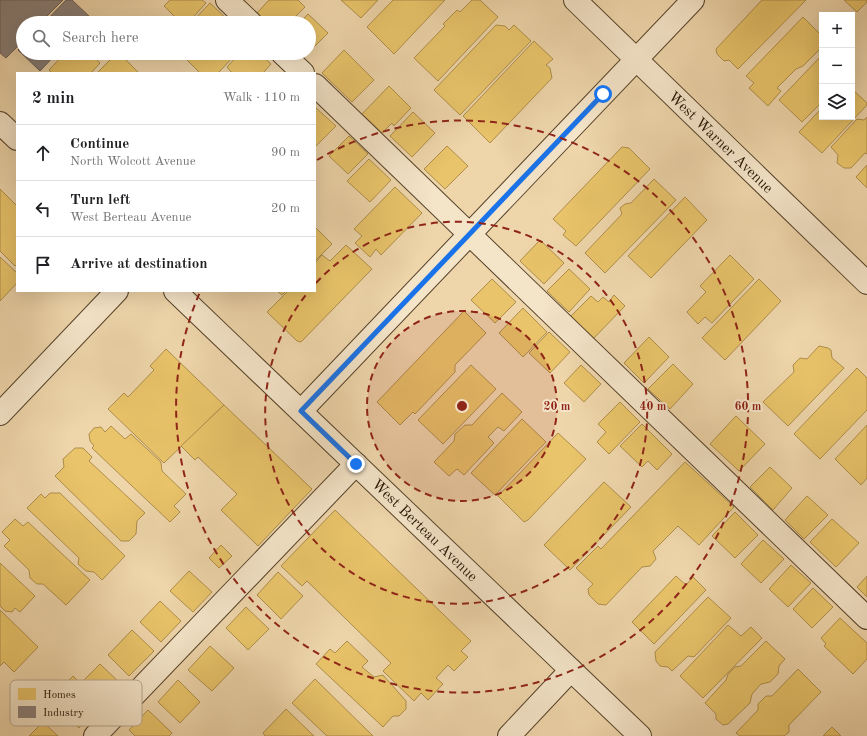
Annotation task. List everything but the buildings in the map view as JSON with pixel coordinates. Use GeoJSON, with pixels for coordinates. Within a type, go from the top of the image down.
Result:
{"type":"FeatureCollection","features":[{"type":"Feature","properties":{"kind":"street"},"geometry":{"type":"LineString","coordinates":[[227,0],[244,16]]}},
{"type":"Feature","properties":{"kind":"street","name":"West Warner Avenue"},"geometry":{"type":"LineString","coordinates":[[575,0],[867,283]]}},
{"type":"Feature","properties":{"kind":"street"},"geometry":{"type":"LineString","coordinates":[[301,411],[693,0]]}},
{"type":"Feature","properties":{"kind":"street"},"geometry":{"type":"LineString","coordinates":[[289,60],[302,72]]}},
{"type":"Feature","properties":{"kind":"street"},"geometry":{"type":"LineString","coordinates":[[316,86],[867,618]]}},
{"type":"Feature","properties":{"kind":"street"},"geometry":{"type":"LineString","coordinates":[[0,123],[16,138]]}},
{"type":"Feature","properties":{"kind":"street"},"geometry":{"type":"LineString","coordinates":[[0,414],[116,292]]}},
{"type":"Feature","properties":{"kind":"street","name":"West Berteau Avenue"},"geometry":{"type":"LineString","coordinates":[[176,292],[640,736]]}},
{"type":"Feature","properties":{"kind":"street"},"geometry":{"type":"LineString","coordinates":[[142,687],[356,464]]}},
{"type":"Feature","properties":{"kind":"street"},"geometry":{"type":"LineString","coordinates":[[509,736],[571,670]]}},
{"type":"Feature","properties":{"kind":"street"},"geometry":{"type":"LineString","coordinates":[[95,736],[105,726]]}},
{"type":"Feature","properties":{"kind":"route"},"geometry":{"type":"LineString","coordinates":[[356,464],[301,411],[603,94]]}}]}
